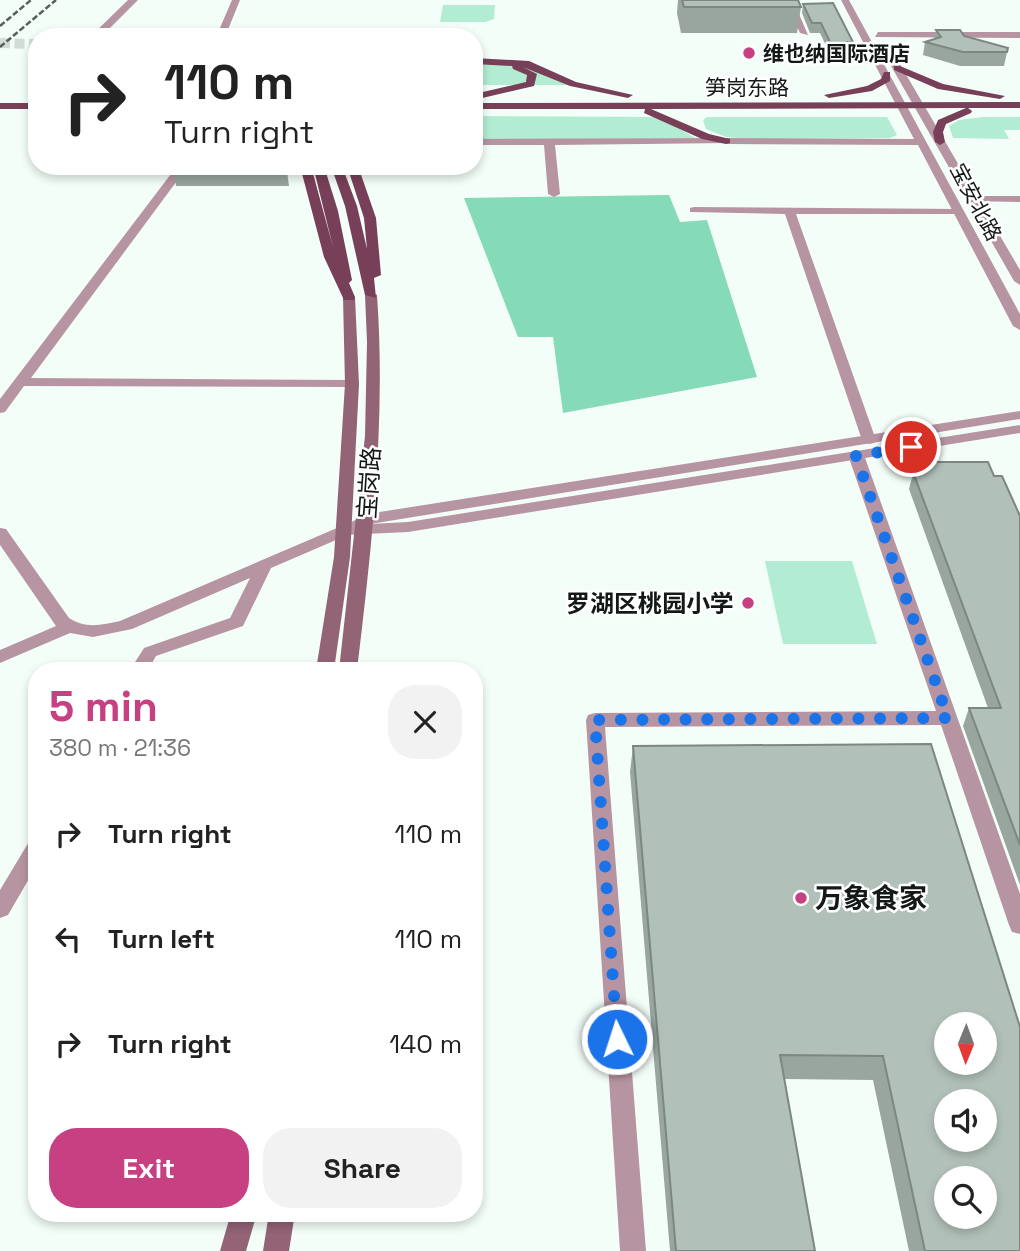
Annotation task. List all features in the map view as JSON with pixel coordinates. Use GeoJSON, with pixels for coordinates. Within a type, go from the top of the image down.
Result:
{"type":"FeatureCollection","features":[{"type":"Feature","properties":{"kind":"main road"},"geometry":{"type":"LineString","coordinates":[[483,64],[529,64],[573,83],[628,95]]}},
{"type":"Feature","properties":{"kind":"main road"},"geometry":{"type":"LineString","coordinates":[[483,65],[520,68],[529,71],[534,77],[531,84],[522,88],[483,97]]}},
{"type":"Feature","properties":{"kind":"main road"},"geometry":{"type":"LineString","coordinates":[[897,68],[934,85],[1003,100]]}},
{"type":"Feature","properties":{"kind":"main road"},"geometry":{"type":"LineString","coordinates":[[829,95],[877,86],[885,81],[887,75]]}},
{"type":"Feature","properties":{"kind":"main road","name":"笋岗东路"},"geometry":{"type":"LineString","coordinates":[[483,99],[628,95],[829,95],[901,100]]}},
{"type":"Feature","properties":{"kind":"main road"},"geometry":{"type":"LineString","coordinates":[[0,96],[28,96]]}},
{"type":"Feature","properties":{"kind":"main road","name":"笋岗东路"},"geometry":{"type":"LineString","coordinates":[[483,99],[609,106],[740,106],[901,100],[1003,100],[1020,96]]}},
{"type":"Feature","properties":{"kind":"main road"},"geometry":{"type":"LineString","coordinates":[[940,142],[939,126],[947,117],[1003,100]]}},
{"type":"Feature","properties":{"kind":"main road","name":"笋岗东路"},"geometry":{"type":"LineString","coordinates":[[1003,100],[1020,105]]}},
{"type":"Feature","properties":{"kind":"main road"},"geometry":{"type":"LineString","coordinates":[[0,106],[28,106]]}},
{"type":"Feature","properties":{"kind":"main road"},"geometry":{"type":"LineString","coordinates":[[609,106],[661,114],[706,137],[726,141]]}},
{"type":"Feature","properties":{"kind":"main road"},"geometry":{"type":"LineString","coordinates":[[726,141],[704,133],[695,118],[740,106]]}},
{"type":"Feature","properties":{"kind":"main road"},"geometry":{"type":"LineString","coordinates":[[307,175],[330,257],[349,297]]}},
{"type":"Feature","properties":{"kind":"main road"},"geometry":{"type":"LineString","coordinates":[[321,175],[338,233],[349,297]]}},
{"type":"Feature","properties":{"kind":"main road"},"geometry":{"type":"LineString","coordinates":[[339,175],[351,206],[371,295]]}},
{"type":"Feature","properties":{"kind":"main road"},"geometry":{"type":"LineString","coordinates":[[355,175],[372,230],[375,265],[371,295]]}},
{"type":"Feature","properties":{"kind":"main road","name":"宝岗路"},"geometry":{"type":"LineString","coordinates":[[349,662],[366,525],[375,394],[371,295]]}},
{"type":"Feature","properties":{"kind":"main road","name":"宝岗路"},"geometry":{"type":"LineString","coordinates":[[327,662],[344,530],[352,384],[349,297]]}},
{"type":"Feature","properties":{"kind":"main road"},"geometry":{"type":"LineString","coordinates":[[233,1251],[241,1222]]}},
{"type":"Feature","properties":{"kind":"main road"},"geometry":{"type":"LineString","coordinates":[[276,1251],[281,1222]]}},
{"type":"Feature","properties":{"kind":"street"},"geometry":{"type":"LineString","coordinates":[[106,28],[118,9],[134,0]]}},
{"type":"Feature","properties":{"kind":"street"},"geometry":{"type":"LineString","coordinates":[[223,28],[236,0]]}},
{"type":"Feature","properties":{"kind":"street"},"geometry":{"type":"LineString","coordinates":[[789,0],[805,33]]}},
{"type":"Feature","properties":{"kind":"street","name":"宝安北路"},"geometry":{"type":"LineString","coordinates":[[845,0],[1020,326]]}},
{"type":"Feature","properties":{"kind":"street","name":"宝安北路"},"geometry":{"type":"LineString","coordinates":[[871,23],[1020,281]]}},
{"type":"Feature","properties":{"kind":"street"},"geometry":{"type":"LineString","coordinates":[[878,35],[1020,35]]}},
{"type":"Feature","properties":{"kind":"street"},"geometry":{"type":"LineString","coordinates":[[483,142],[923,142]]}},
{"type":"Feature","properties":{"kind":"street"},"geometry":{"type":"LineString","coordinates":[[549,142],[554,194]]}},
{"type":"Feature","properties":{"kind":"street"},"geometry":{"type":"LineString","coordinates":[[0,409],[176,175]]}},
{"type":"Feature","properties":{"kind":"street"},"geometry":{"type":"LineString","coordinates":[[973,199],[1020,199]]}},
{"type":"Feature","properties":{"kind":"street"},"geometry":{"type":"LineString","coordinates":[[694,210],[958,211]]}},
{"type":"Feature","properties":{"kind":"street"},"geometry":{"type":"LineString","coordinates":[[789,210],[869,440]]}},
{"type":"Feature","properties":{"kind":"street"},"geometry":{"type":"LineString","coordinates":[[20,382],[352,384]]}},
{"type":"Feature","properties":{"kind":"street"},"geometry":{"type":"LineString","coordinates":[[0,657],[69,627],[93,632],[126,625],[344,530],[1020,415]]}},
{"type":"Feature","properties":{"kind":"street"},"geometry":{"type":"LineString","coordinates":[[366,525],[856,456],[1020,429]]}},
{"type":"Feature","properties":{"kind":"street"},"geometry":{"type":"LineString","coordinates":[[856,456],[1020,925]]}},
{"type":"Feature","properties":{"kind":"street"},"geometry":{"type":"LineString","coordinates":[[0,533],[69,627]]}},
{"type":"Feature","properties":{"kind":"street"},"geometry":{"type":"LineString","coordinates":[[144,662],[150,652],[237,622],[265,563]]}},
{"type":"Feature","properties":{"kind":"street"},"geometry":{"type":"LineString","coordinates":[[633,1251],[595,720],[948,718]]}},
{"type":"Feature","properties":{"kind":"street"},"geometry":{"type":"LineString","coordinates":[[0,909],[28,861]]}},
{"type":"Feature","properties":{"kind":"green space"},"geometry":{"type":"Polygon","coordinates":[[[443,5],[495,5],[494,19],[485,22],[440,22],[443,5]]]}},
{"type":"Feature","properties":{"kind":"green space"},"geometry":{"type":"Polygon","coordinates":[[[483,62],[512,62],[573,85],[483,85],[483,62]]]}},
{"type":"Feature","properties":{"kind":"green space"},"geometry":{"type":"Polygon","coordinates":[[[483,116],[660,117],[695,138],[483,140],[483,116]]]}},
{"type":"Feature","properties":{"kind":"green space"},"geometry":{"type":"Polygon","coordinates":[[[707,117],[887,117],[897,135],[890,138],[726,137],[706,129],[703,120],[707,117]]]}},
{"type":"Feature","properties":{"kind":"green space"},"geometry":{"type":"Polygon","coordinates":[[[1020,117],[1020,130],[1004,130],[1009,139],[953,138],[949,126],[959,120],[1020,117]]]}},
{"type":"Feature","properties":{"kind":"green space"},"geometry":{"type":"Polygon","coordinates":[[[669,195],[680,222],[707,220],[757,377],[563,413],[553,337],[518,337],[464,198],[669,195]]]}},
{"type":"Feature","properties":{"kind":"green space"},"geometry":{"type":"Polygon","coordinates":[[[765,561],[852,561],[877,644],[783,644],[765,561]]]}},
{"type":"Feature","properties":{"kind":"building"},"geometry":{"type":"Polygon","coordinates":[[[682,0],[798,0],[801,7],[684,7],[682,0]]]}},
{"type":"Feature","properties":{"kind":"building"},"geometry":{"type":"Polygon","coordinates":[[[833,3],[853,42],[830,42],[821,23],[812,23],[803,4],[833,3]]]}},
{"type":"Feature","properties":{"kind":"building"},"geometry":{"type":"Polygon","coordinates":[[[936,30],[960,30],[964,36],[1008,48],[1007,52],[963,52],[925,42],[941,37],[936,30]]]}},
{"type":"Feature","properties":{"kind":"building"},"geometry":{"type":"Polygon","coordinates":[[[916,462],[988,462],[994,476],[1002,476],[1020,516],[1020,845],[969,708],[1001,708],[913,472],[919,472],[916,462]]]}},
{"type":"Feature","properties":{"kind":"building","name":"万象食家"},"geometry":{"type":"Polygon","coordinates":[[[931,744],[1020,1027],[1020,1251],[925,1251],[883,1056],[780,1055],[815,1251],[676,1251],[633,746],[931,744]]]}},
{"type":"Feature","properties":{"kind":"tunnel"},"geometry":{"type":"LineString","coordinates":[[0,43],[28,44]]}},
{"type":"Feature","properties":{"kind":"railway"},"geometry":{"type":"LineString","coordinates":[[0,26],[31,0]]}},
{"type":"Feature","properties":{"kind":"railway"},"geometry":{"type":"LineString","coordinates":[[0,47],[56,0]]}},
{"type":"Feature","properties":{"kind":"place","name":"维也纳国际酒店"},"geometry":{"type":"Point","coordinates":[749,53]}},
{"type":"Feature","properties":{"kind":"place","name":"罗湖区桃园小学"},"geometry":{"type":"Point","coordinates":[748,603]}},
{"type":"Feature","properties":{"kind":"place","name":"万象食家"},"geometry":{"type":"Point","coordinates":[801,898]}},
{"type":"Feature","properties":{"kind":"route"},"geometry":{"type":"LineString","coordinates":[[617,1039],[595,720],[948,718],[856,456],[911,447]]}}]}
